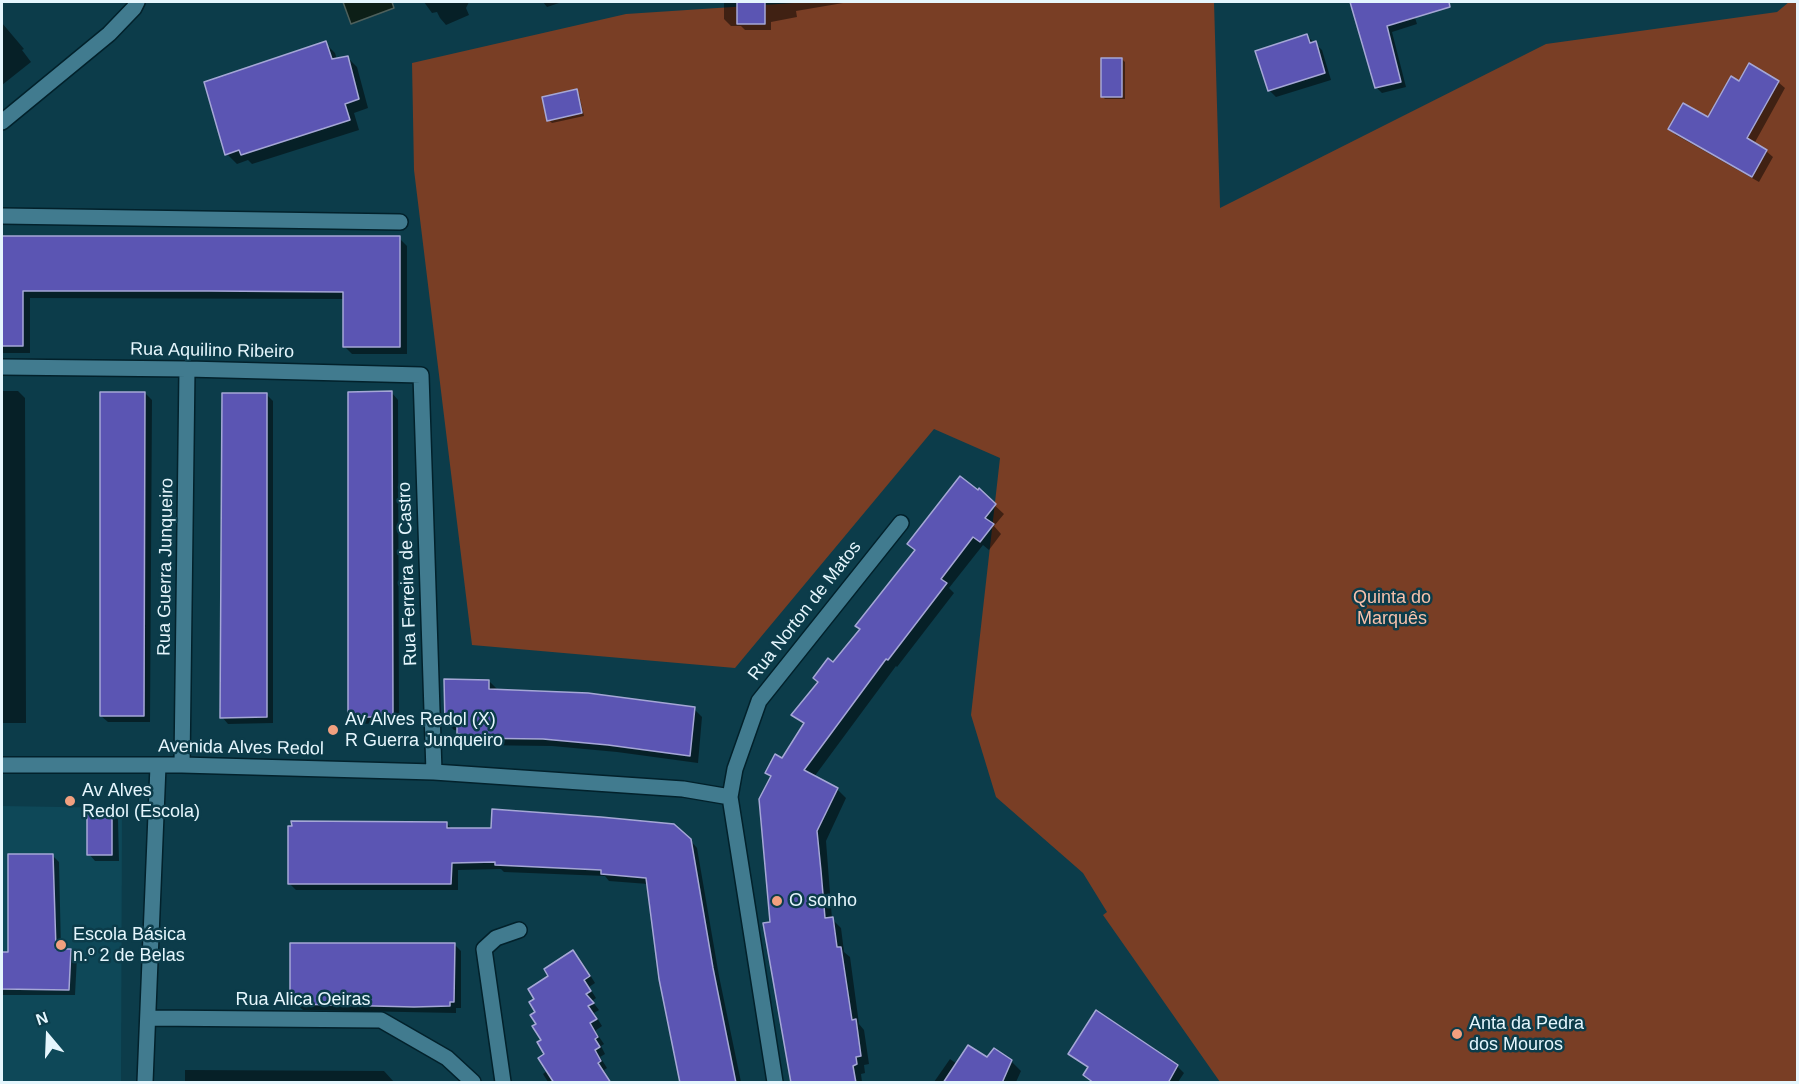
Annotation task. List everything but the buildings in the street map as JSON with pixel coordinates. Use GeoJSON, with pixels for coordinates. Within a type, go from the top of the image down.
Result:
{"type":"FeatureCollection","features":[{"type":"Feature","properties":{"kind":"street"},"geometry":{"type":"LineString","coordinates":[[2,122],[109,34],[137,2]]}},
{"type":"Feature","properties":{"kind":"street"},"geometry":{"type":"LineString","coordinates":[[2,216],[400,222]]}},
{"type":"Feature","properties":{"kind":"street","name":"Rua Aquilino Ribeiro"},"geometry":{"type":"LineString","coordinates":[[2,367],[421,375]]}},
{"type":"Feature","properties":{"kind":"street","name":"Rua Guerra Junqueiro"},"geometry":{"type":"LineString","coordinates":[[182,765],[187,369]]}},
{"type":"Feature","properties":{"kind":"street","name":"Rua Ferreira de Castro"},"geometry":{"type":"LineString","coordinates":[[421,375],[434,772]]}},
{"type":"Feature","properties":{"kind":"street","name":"Rua Norton de Matos"},"geometry":{"type":"LineString","coordinates":[[775,1083],[730,798],[735,769],[759,701],[901,523]]}},
{"type":"Feature","properties":{"kind":"street","name":"Avenida Alves Redol"},"geometry":{"type":"LineString","coordinates":[[2,765],[182,765],[434,772],[683,789],[730,798]]}},
{"type":"Feature","properties":{"kind":"street"},"geometry":{"type":"LineString","coordinates":[[145,1083],[158,766]]}},
{"type":"Feature","properties":{"kind":"street"},"geometry":{"type":"LineString","coordinates":[[503,1083],[484,949],[496,938],[519,930]]}},
{"type":"Feature","properties":{"kind":"street","name":"Rua Alica Oeiras"},"geometry":{"type":"LineString","coordinates":[[149,1018],[381,1020],[447,1058],[473,1083]]}},
{"type":"Feature","properties":{"kind":"shaded area"},"geometry":{"type":"Polygon","coordinates":[[[343,2],[392,2],[394,8],[351,24],[343,2]]]}},
{"type":"Feature","properties":{"kind":"shaded area","name":"Escola Básica n.º 2 de Belas"},"geometry":{"type":"Polygon","coordinates":[[[2,806],[122,808],[121,1082],[2,1082],[2,806]]]}},
{"type":"Feature","properties":{"kind":"green space","name":"Quinta do Marquês"},"geometry":{"type":"Polygon","coordinates":[[[809,2],[1214,2],[1220,208],[1546,44],[1777,12],[1789,2],[1797,2],[1797,1082],[1220,1082],[1103,915],[1107,912],[1083,873],[996,797],[971,715],[1000,458],[934,429],[735,668],[472,645],[414,170],[412,63],[626,14],[809,2]]]}},
{"type":"Feature","properties":{"kind":"place","name":"Av Alves Redol (X) R Guerra Junqueiro"},"geometry":{"type":"Point","coordinates":[333,730]}},
{"type":"Feature","properties":{"kind":"place","name":"Av Alves Redol (Escola)"},"geometry":{"type":"Point","coordinates":[70,801]}},
{"type":"Feature","properties":{"kind":"place","name":"O sonho"},"geometry":{"type":"Point","coordinates":[777,901]}},
{"type":"Feature","properties":{"kind":"place","name":"Escola Básica n.º 2 de Belas"},"geometry":{"type":"Point","coordinates":[61,945]}},
{"type":"Feature","properties":{"kind":"place","name":"Anta da Pedra dos Mouros"},"geometry":{"type":"Point","coordinates":[1457,1034]}}]}
